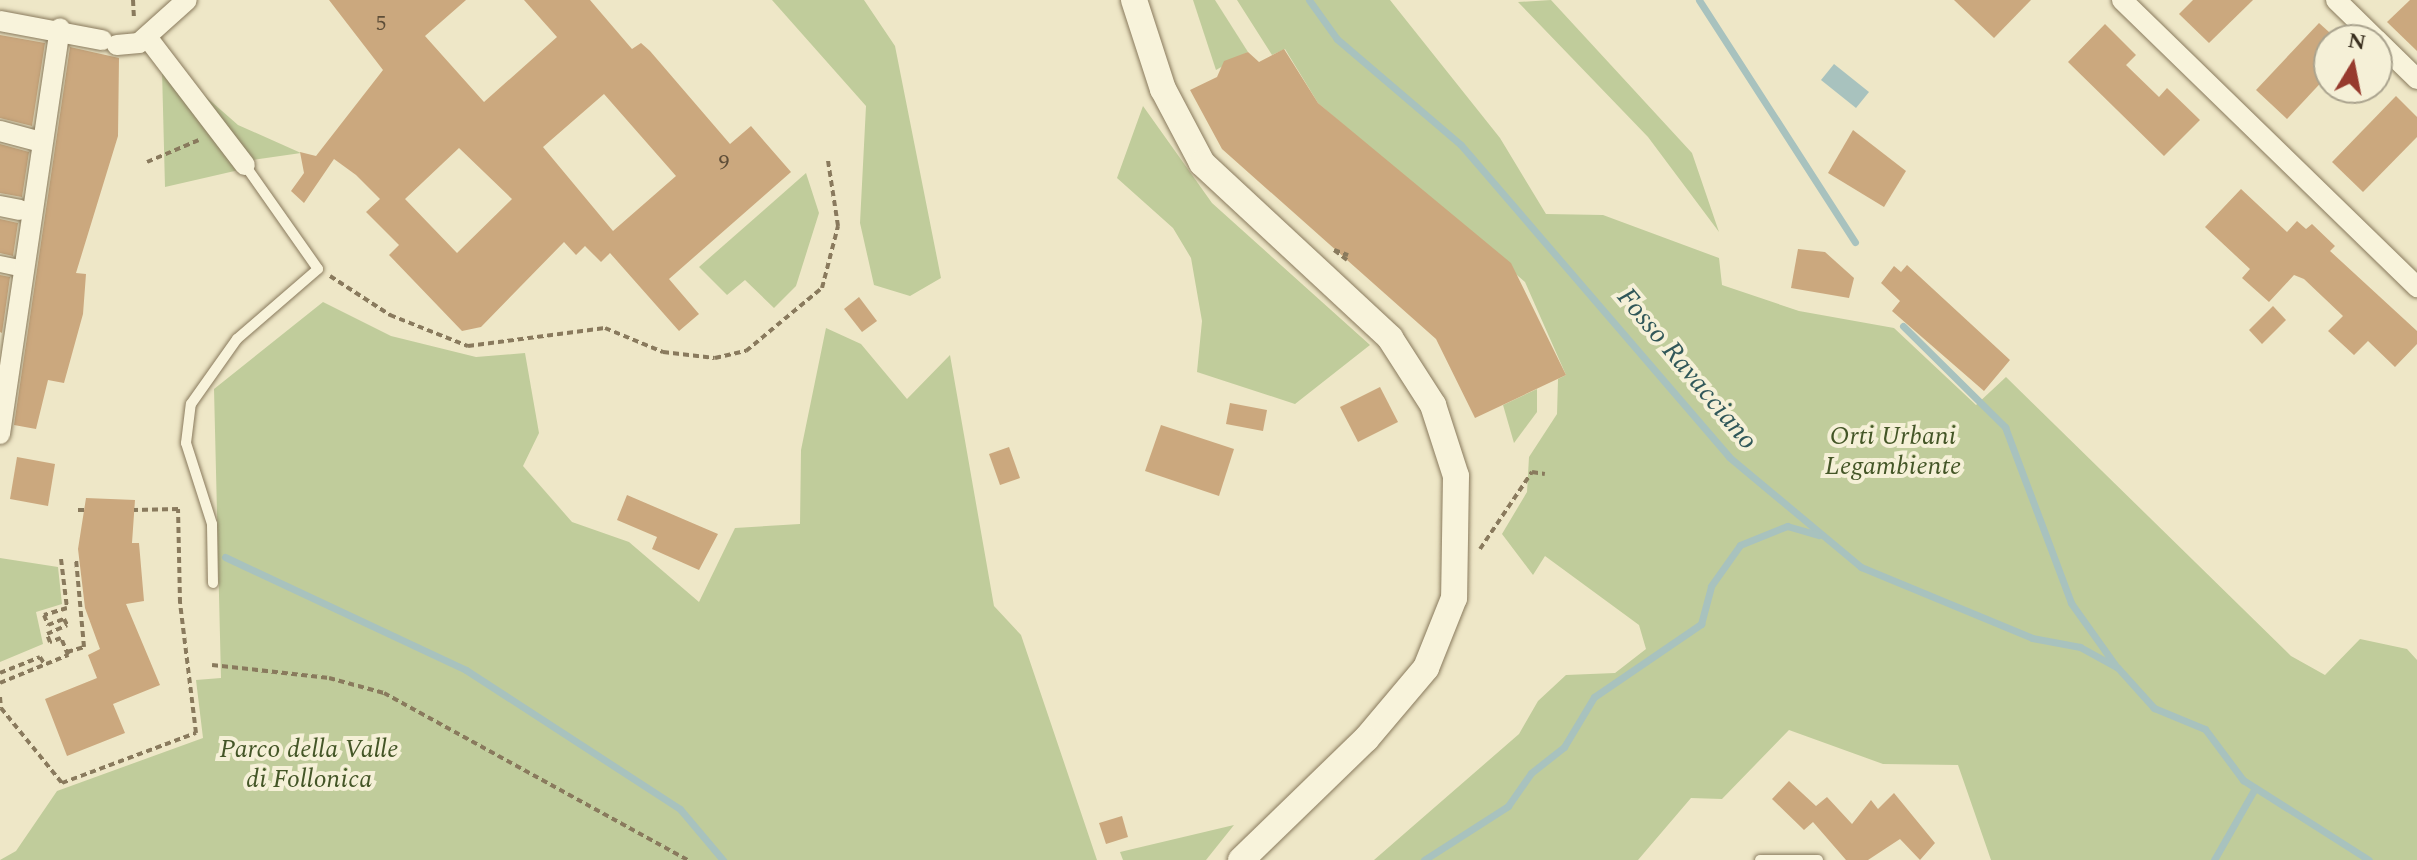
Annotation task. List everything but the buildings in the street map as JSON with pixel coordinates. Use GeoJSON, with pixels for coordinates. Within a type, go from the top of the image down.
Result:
{"type":"FeatureCollection","features":[{"type":"Feature","properties":{"kind":"street"},"geometry":{"type":"LineString","coordinates":[[0,21],[60,28],[109,42],[147,37],[187,0]]}},
{"type":"Feature","properties":{"kind":"street"},"geometry":{"type":"LineString","coordinates":[[1134,0],[1163,89],[1202,163],[1368,312],[1425,388],[1456,476],[1456,584],[1442,636],[1415,684],[1241,860]]}},
{"type":"Feature","properties":{"kind":"street"},"geometry":{"type":"LineString","coordinates":[[2122,0],[2417,287]]}},
{"type":"Feature","properties":{"kind":"street"},"geometry":{"type":"LineString","coordinates":[[2336,0],[2361,24]]}},
{"type":"Feature","properties":{"kind":"street"},"geometry":{"type":"LineString","coordinates":[[0,434],[24,269],[17,209],[41,142],[60,28]]}},
{"type":"Feature","properties":{"kind":"street"},"geometry":{"type":"LineString","coordinates":[[147,37],[245,165]]}},
{"type":"Feature","properties":{"kind":"street"},"geometry":{"type":"LineString","coordinates":[[2393,56],[2417,79]]}},
{"type":"Feature","properties":{"kind":"street"},"geometry":{"type":"LineString","coordinates":[[0,131],[41,142]]}},
{"type":"Feature","properties":{"kind":"street"},"geometry":{"type":"LineString","coordinates":[[0,264],[24,269]]}},
{"type":"Feature","properties":{"kind":"lane"},"geometry":{"type":"LineString","coordinates":[[213,583],[212,524],[186,443],[191,404],[237,339],[318,269],[245,165]]}},
{"type":"Feature","properties":{"kind":"lane"},"geometry":{"type":"LineString","coordinates":[[1760,860],[1818,860]]}},
{"type":"Feature","properties":{"kind":"path"},"geometry":{"type":"LineString","coordinates":[[147,162],[220,132]]}},
{"type":"Feature","properties":{"kind":"path"},"geometry":{"type":"LineString","coordinates":[[318,269],[390,315],[468,346],[605,328],[663,352],[715,358],[746,351],[822,288],[838,226],[828,161]]}},
{"type":"Feature","properties":{"kind":"path"},"geometry":{"type":"LineString","coordinates":[[1456,584],[1532,472],[1545,474]]}},
{"type":"Feature","properties":{"kind":"path"},"geometry":{"type":"LineString","coordinates":[[0,697],[1,708],[62,783],[196,733],[180,603],[178,509],[134,510]]}},
{"type":"Feature","properties":{"kind":"path"},"geometry":{"type":"LineString","coordinates":[[78,510],[85,510]]}},
{"type":"Feature","properties":{"kind":"path"},"geometry":{"type":"LineString","coordinates":[[61,559],[67,608],[44,615],[48,625],[64,619],[67,625],[47,634],[50,642],[61,638],[67,652]]}},
{"type":"Feature","properties":{"kind":"path"},"geometry":{"type":"LineString","coordinates":[[0,683],[84,647],[76,559]]}},
{"type":"Feature","properties":{"kind":"path"},"geometry":{"type":"LineString","coordinates":[[0,673],[40,657],[45,665]]}},
{"type":"Feature","properties":{"kind":"path"},"geometry":{"type":"LineString","coordinates":[[212,665],[329,678],[384,693],[688,860]]}},
{"type":"Feature","properties":{"kind":"green space"},"geometry":{"type":"Polygon","coordinates":[[[772,0],[864,0],[895,46],[941,278],[910,296],[874,285],[860,223],[866,106],[772,0]]]}},
{"type":"Feature","properties":{"kind":"green space"},"geometry":{"type":"Polygon","coordinates":[[[1193,0],[1215,0],[1248,52],[1216,70],[1193,0]]]}},
{"type":"Feature","properties":{"kind":"green space","name":"Orti Urbani Legambiente"},"geometry":{"type":"Polygon","coordinates":[[[1237,0],[1390,0],[1500,138],[1546,214],[1603,215],[1719,258],[1722,285],[1799,311],[1894,328],[1976,405],[2006,377],[2291,656],[2325,675],[2360,639],[2407,649],[2417,660],[2417,860],[1991,860],[1958,765],[1883,764],[1789,730],[1722,799],[1691,798],[1638,860],[1374,860],[1519,734],[1538,701],[1566,675],[1615,673],[1646,649],[1639,625],[1545,556],[1533,575],[1502,534],[1527,492],[1529,457],[1557,414],[1558,379],[1566,375],[1525,282],[1318,103],[1285,49],[1272,55],[1237,0]]]}},
{"type":"Feature","properties":{"kind":"green space"},"geometry":{"type":"Polygon","coordinates":[[[1551,0],[1692,153],[1719,232],[1648,137],[1518,2],[1551,0]]]}},
{"type":"Feature","properties":{"kind":"green space"},"geometry":{"type":"Polygon","coordinates":[[[162,70],[239,170],[165,187],[162,70]]]}},
{"type":"Feature","properties":{"kind":"green space"},"geometry":{"type":"Polygon","coordinates":[[[197,89],[238,125],[301,153],[253,160],[197,89]]]}},
{"type":"Feature","properties":{"kind":"green space"},"geometry":{"type":"Polygon","coordinates":[[[1143,106],[1212,203],[1370,345],[1295,404],[1197,372],[1202,321],[1191,258],[1173,228],[1117,178],[1143,106]]]}},
{"type":"Feature","properties":{"kind":"green space"},"geometry":{"type":"Polygon","coordinates":[[[806,173],[819,213],[796,286],[774,308],[745,280],[727,295],[699,267],[806,173]]]}},
{"type":"Feature","properties":{"kind":"green space","name":"Parco della Valle di Follonica"},"geometry":{"type":"Polygon","coordinates":[[[323,302],[391,336],[476,357],[525,353],[539,433],[523,466],[572,522],[629,542],[699,602],[735,528],[800,524],[801,450],[826,328],[861,344],[907,399],[950,355],[994,606],[1021,635],[1097,860],[0,860],[16,851],[57,791],[203,738],[196,680],[221,678],[214,389],[323,302]]]}},
{"type":"Feature","properties":{"kind":"green space"},"geometry":{"type":"Polygon","coordinates":[[[1537,389],[1537,412],[1514,443],[1503,405],[1537,389]]]}},
{"type":"Feature","properties":{"kind":"green space"},"geometry":{"type":"Polygon","coordinates":[[[0,558],[58,567],[62,604],[36,612],[43,644],[0,662],[0,558]]]}},
{"type":"Feature","properties":{"kind":"green space"},"geometry":{"type":"Polygon","coordinates":[[[1234,825],[1206,860],[1123,860],[1120,852],[1234,825]]]}},
{"type":"Feature","properties":{"kind":"water"},"geometry":{"type":"Polygon","coordinates":[[[1834,64],[1869,92],[1856,108],[1821,80],[1834,64]]]}},
{"type":"Feature","properties":{"kind":"waterway","name":"Fosso Ravacciano"},"geometry":{"type":"LineString","coordinates":[[1309,0],[1337,39],[1461,145],[1729,457],[1861,567],[2032,638],[2080,647],[2118,668],[2154,708],[2205,729],[2243,780],[2369,860]]}},
{"type":"Feature","properties":{"kind":"waterway"},"geometry":{"type":"LineString","coordinates":[[1699,0],[1855,242]]}},
{"type":"Feature","properties":{"kind":"waterway"},"geometry":{"type":"LineString","coordinates":[[1903,326],[2005,427],[2071,603],[2116,666]]}},
{"type":"Feature","properties":{"kind":"waterway"},"geometry":{"type":"LineString","coordinates":[[1424,860],[1508,806],[1531,773],[1564,747],[1594,697],[1701,624],[1711,586],[1740,545],[1787,526],[1819,535]]}},
{"type":"Feature","properties":{"kind":"waterway"},"geometry":{"type":"LineString","coordinates":[[225,557],[466,670],[680,809],[723,860]]}},
{"type":"Feature","properties":{"kind":"waterway"},"geometry":{"type":"LineString","coordinates":[[2214,860],[2255,788]]}}]}
